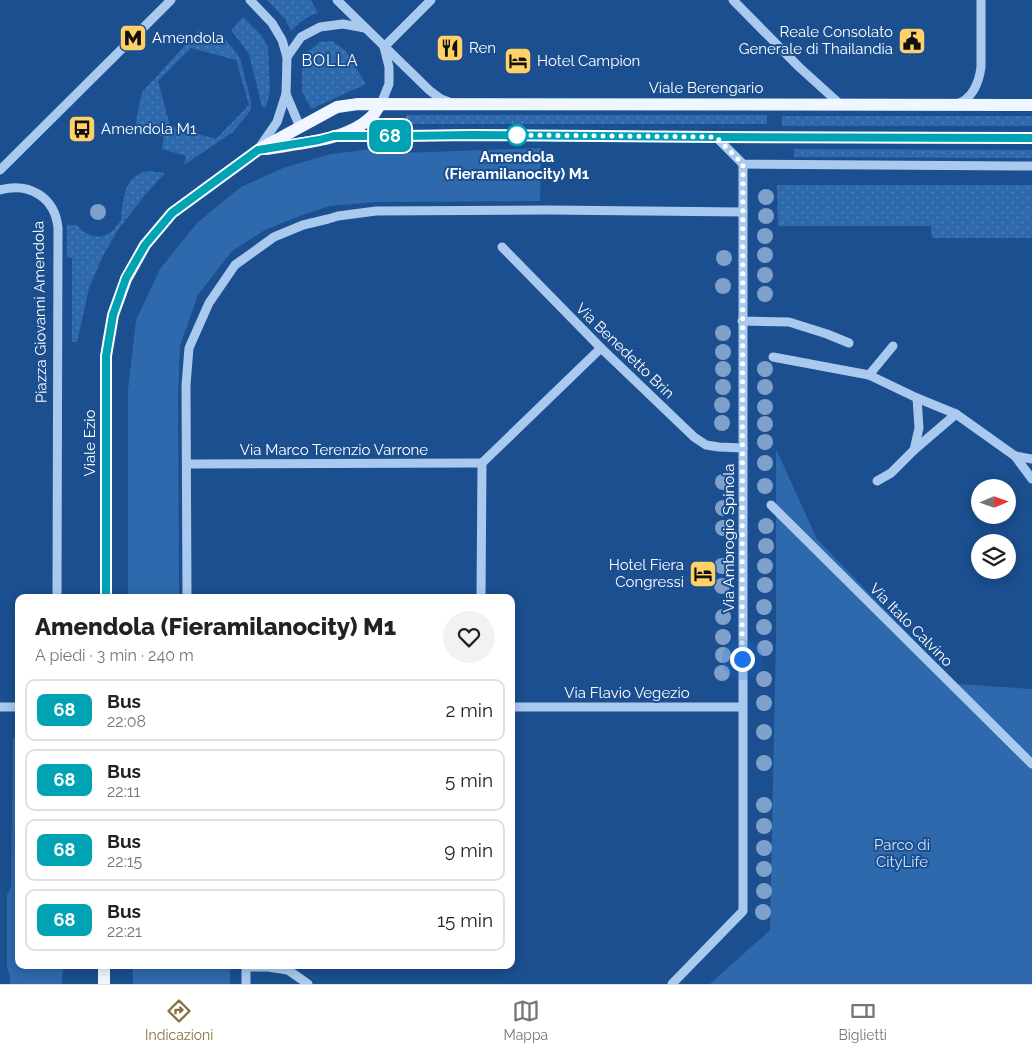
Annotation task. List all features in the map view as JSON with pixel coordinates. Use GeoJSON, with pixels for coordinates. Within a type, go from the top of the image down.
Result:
{"type":"FeatureCollection","features":[{"type":"Feature","properties":{"kind":"main road"},"geometry":{"type":"LineString","coordinates":[[258,150],[337,107],[358,104],[381,104]]}},
{"type":"Feature","properties":{"kind":"main road","name":"Viale Berengario"},"geometry":{"type":"LineString","coordinates":[[381,104],[1032,106]]}},
{"type":"Feature","properties":{"kind":"main road"},"geometry":{"type":"LineString","coordinates":[[258,150],[319,140],[350,131],[374,114],[381,104]]}},
{"type":"Feature","properties":{"kind":"main road"},"geometry":{"type":"LineString","coordinates":[[300,127],[319,140]]}},
{"type":"Feature","properties":{"kind":"main road"},"geometry":{"type":"LineString","coordinates":[[334,136],[1032,138]]}},
{"type":"Feature","properties":{"kind":"main road","name":"Viale Ezio"},"geometry":{"type":"LineString","coordinates":[[106,594],[106,356],[113,315],[126,278],[145,245],[172,213],[258,150]]}},
{"type":"Feature","properties":{"kind":"main road"},"geometry":{"type":"LineString","coordinates":[[104,969],[104,984]]}},
{"type":"Feature","properties":{"kind":"street"},"geometry":{"type":"LineString","coordinates":[[0,170],[171,0]]}},
{"type":"Feature","properties":{"kind":"street"},"geometry":{"type":"LineString","coordinates":[[250,0],[272,23],[282,40],[287,57],[286,94],[277,122],[258,150]]}},
{"type":"Feature","properties":{"kind":"street"},"geometry":{"type":"LineString","coordinates":[[337,0],[437,96],[450,102],[464,104]]}},
{"type":"Feature","properties":{"kind":"street"},"geometry":{"type":"LineString","coordinates":[[384,47],[431,0]]}},
{"type":"Feature","properties":{"kind":"street"},"geometry":{"type":"LineString","coordinates":[[733,0],[799,67],[841,105]]}},
{"type":"Feature","properties":{"kind":"street"},"geometry":{"type":"LineString","coordinates":[[948,105],[962,102],[972,94],[980,75],[981,0]]}},
{"type":"Feature","properties":{"kind":"street"},"geometry":{"type":"LineString","coordinates":[[287,57],[301,37],[320,27],[343,24],[365,28]]}},
{"type":"Feature","properties":{"kind":"street"},"geometry":{"type":"LineString","coordinates":[[381,104],[388,84],[389,67],[384,47]]}},
{"type":"Feature","properties":{"kind":"street"},"geometry":{"type":"LineString","coordinates":[[286,94],[300,127]]}},
{"type":"Feature","properties":{"kind":"street"},"geometry":{"type":"LineString","coordinates":[[716,137],[743,164],[1032,166]]}},
{"type":"Feature","properties":{"kind":"street","name":"Via Ambrogio Spinola"},"geometry":{"type":"LineString","coordinates":[[672,984],[742,911],[743,164]]}},
{"type":"Feature","properties":{"kind":"street","name":"Piazza Giovanni Amendola"},"geometry":{"type":"LineString","coordinates":[[0,190],[22,188],[40,194],[52,209],[57,220],[57,594]]}},
{"type":"Feature","properties":{"kind":"street"},"geometry":{"type":"LineString","coordinates":[[187,594],[186,385],[189,348],[209,303],[235,264],[274,237],[303,225],[338,216],[376,211],[743,212]]}},
{"type":"Feature","properties":{"kind":"street","name":"Via Benedetto Brin"},"geometry":{"type":"LineString","coordinates":[[502,247],[601,348],[694,437],[706,444],[719,447],[743,448]]}},
{"type":"Feature","properties":{"kind":"street"},"geometry":{"type":"LineString","coordinates":[[742,321],[789,322],[848,343]]}},
{"type":"Feature","properties":{"kind":"street"},"geometry":{"type":"LineString","coordinates":[[869,375],[893,346]]}},
{"type":"Feature","properties":{"kind":"street"},"geometry":{"type":"LineString","coordinates":[[482,594],[482,463],[601,348]]}},
{"type":"Feature","properties":{"kind":"street"},"geometry":{"type":"LineString","coordinates":[[773,357],[869,375],[956,414],[1014,456],[1032,478]]}},
{"type":"Feature","properties":{"kind":"street"},"geometry":{"type":"LineString","coordinates":[[914,450],[919,428],[917,398]]}},
{"type":"Feature","properties":{"kind":"street"},"geometry":{"type":"LineString","coordinates":[[877,481],[891,473],[914,450],[956,414]]}},
{"type":"Feature","properties":{"kind":"street"},"geometry":{"type":"LineString","coordinates":[[1014,456],[1032,459]]}},
{"type":"Feature","properties":{"kind":"street","name":"Via Marco Terenzio Varrone"},"geometry":{"type":"LineString","coordinates":[[187,464],[482,463]]}},
{"type":"Feature","properties":{"kind":"street","name":"Via Italo Calvino"},"geometry":{"type":"LineString","coordinates":[[771,505],[1032,764]]}},
{"type":"Feature","properties":{"kind":"street"},"geometry":{"type":"LineString","coordinates":[[0,707],[15,707]]}},
{"type":"Feature","properties":{"kind":"street","name":"Via Flavio Vegezio"},"geometry":{"type":"LineString","coordinates":[[515,707],[742,707]]}},
{"type":"Feature","properties":{"kind":"street"},"geometry":{"type":"LineString","coordinates":[[246,969],[246,984]]}},
{"type":"Feature","properties":{"kind":"street"},"geometry":{"type":"LineString","coordinates":[[278,969],[288,970],[308,984]]}},
{"type":"Feature","properties":{"kind":"green space"},"geometry":{"type":"Polygon","coordinates":[[[267,0],[311,0],[318,13],[307,18],[291,31],[285,19],[267,0]]]}},
{"type":"Feature","properties":{"kind":"green space"},"geometry":{"type":"Polygon","coordinates":[[[243,17],[262,36],[268,47],[270,90],[265,108],[262,107],[249,54],[231,30],[243,17]]]}},
{"type":"Feature","properties":{"kind":"green space"},"geometry":{"type":"Polygon","coordinates":[[[200,29],[212,41],[223,36],[240,58],[251,102],[251,110],[233,132],[184,165],[186,156],[162,149],[164,137],[135,129],[143,91],[200,29]],[[191,48],[158,81],[170,126],[216,139],[249,105],[236,60],[191,48]]]}},
{"type":"Feature","properties":{"kind":"green space"},"geometry":{"type":"Polygon","coordinates":[[[332,41],[346,51],[366,84],[311,109],[302,91],[302,72],[306,53],[320,42],[332,41]]]}},
{"type":"Feature","properties":{"kind":"green space"},"geometry":{"type":"Polygon","coordinates":[[[406,115],[767,115],[767,124],[406,124],[406,115]]]}},
{"type":"Feature","properties":{"kind":"green space"},"geometry":{"type":"Polygon","coordinates":[[[782,116],[1032,116],[1032,126],[782,126],[782,116]]]}},
{"type":"Feature","properties":{"kind":"green space"},"geometry":{"type":"Polygon","coordinates":[[[390,147],[402,153],[541,148],[540,201],[376,202],[330,206],[265,230],[232,251],[198,295],[180,346],[178,394],[179,594],[128,594],[128,390],[136,320],[160,269],[197,223],[241,187],[283,168],[331,154],[390,147]]]}},
{"type":"Feature","properties":{"kind":"green space"},"geometry":{"type":"Polygon","coordinates":[[[794,149],[1032,150],[1032,158],[794,157],[794,149]]]}},
{"type":"Feature","properties":{"kind":"green space"},"geometry":{"type":"Polygon","coordinates":[[[148,171],[165,173],[117,231],[103,256],[89,288],[77,342],[72,342],[72,258],[67,257],[67,225],[77,225],[87,233],[95,236],[104,236],[112,231],[121,220],[124,195],[128,184],[136,176],[148,171]]]}},
{"type":"Feature","properties":{"kind":"green space"},"geometry":{"type":"Polygon","coordinates":[[[777,185],[1032,185],[1032,238],[932,238],[931,226],[778,226],[777,185]]]}},
{"type":"Feature","properties":{"kind":"green space","name":"Parco di CityLife"},"geometry":{"type":"Polygon","coordinates":[[[776,449],[817,539],[956,684],[1032,689],[1032,984],[710,984],[770,930],[776,637],[776,449]]]}},
{"type":"Feature","properties":{"kind":"green space"},"geometry":{"type":"Polygon","coordinates":[[[13,738],[15,738],[15,969],[63,969],[62,984],[10,984],[7,968],[7,895],[11,887],[13,738]]]}},
{"type":"Feature","properties":{"kind":"green space"},"geometry":{"type":"Polygon","coordinates":[[[133,969],[230,969],[230,984],[133,984],[133,969]]]}},
{"type":"Feature","properties":{"kind":"bus line","name":"68"},"geometry":{"type":"LineString","coordinates":[[106,594],[106,356],[113,315],[126,278],[145,245],[172,213],[258,150],[334,136],[1032,138]]}},
{"type":"Feature","properties":{"kind":"place","name":"Amendola"},"geometry":{"type":"Point","coordinates":[133,38]}},
{"type":"Feature","properties":{"kind":"place","name":"Reale Consolato Generale di Thailandia"},"geometry":{"type":"Point","coordinates":[912,41]}},
{"type":"Feature","properties":{"kind":"place","name":"Ren"},"geometry":{"type":"Point","coordinates":[450,48]}},
{"type":"Feature","properties":{"kind":"place","name":"Hotel Campion"},"geometry":{"type":"Point","coordinates":[518,61]}},
{"type":"Feature","properties":{"kind":"place","name":"Amendola M1"},"geometry":{"type":"Point","coordinates":[82,129]}},
{"type":"Feature","properties":{"kind":"place","name":"Amendola (Fieramilanocity) M1"},"geometry":{"type":"Point","coordinates":[517,135]}},
{"type":"Feature","properties":{"kind":"place","name":"Hotel Fiera Congressi"},"geometry":{"type":"Point","coordinates":[703,574]}},
{"type":"Feature","properties":{"kind":"district","name":"BOLLA"},"geometry":{"type":"Point","coordinates":[330,60]}},
{"type":"Feature","properties":{"kind":"route"},"geometry":{"type":"LineString","coordinates":[[517,135],[515,135],[716,137],[743,164],[742,659]]}}]}
